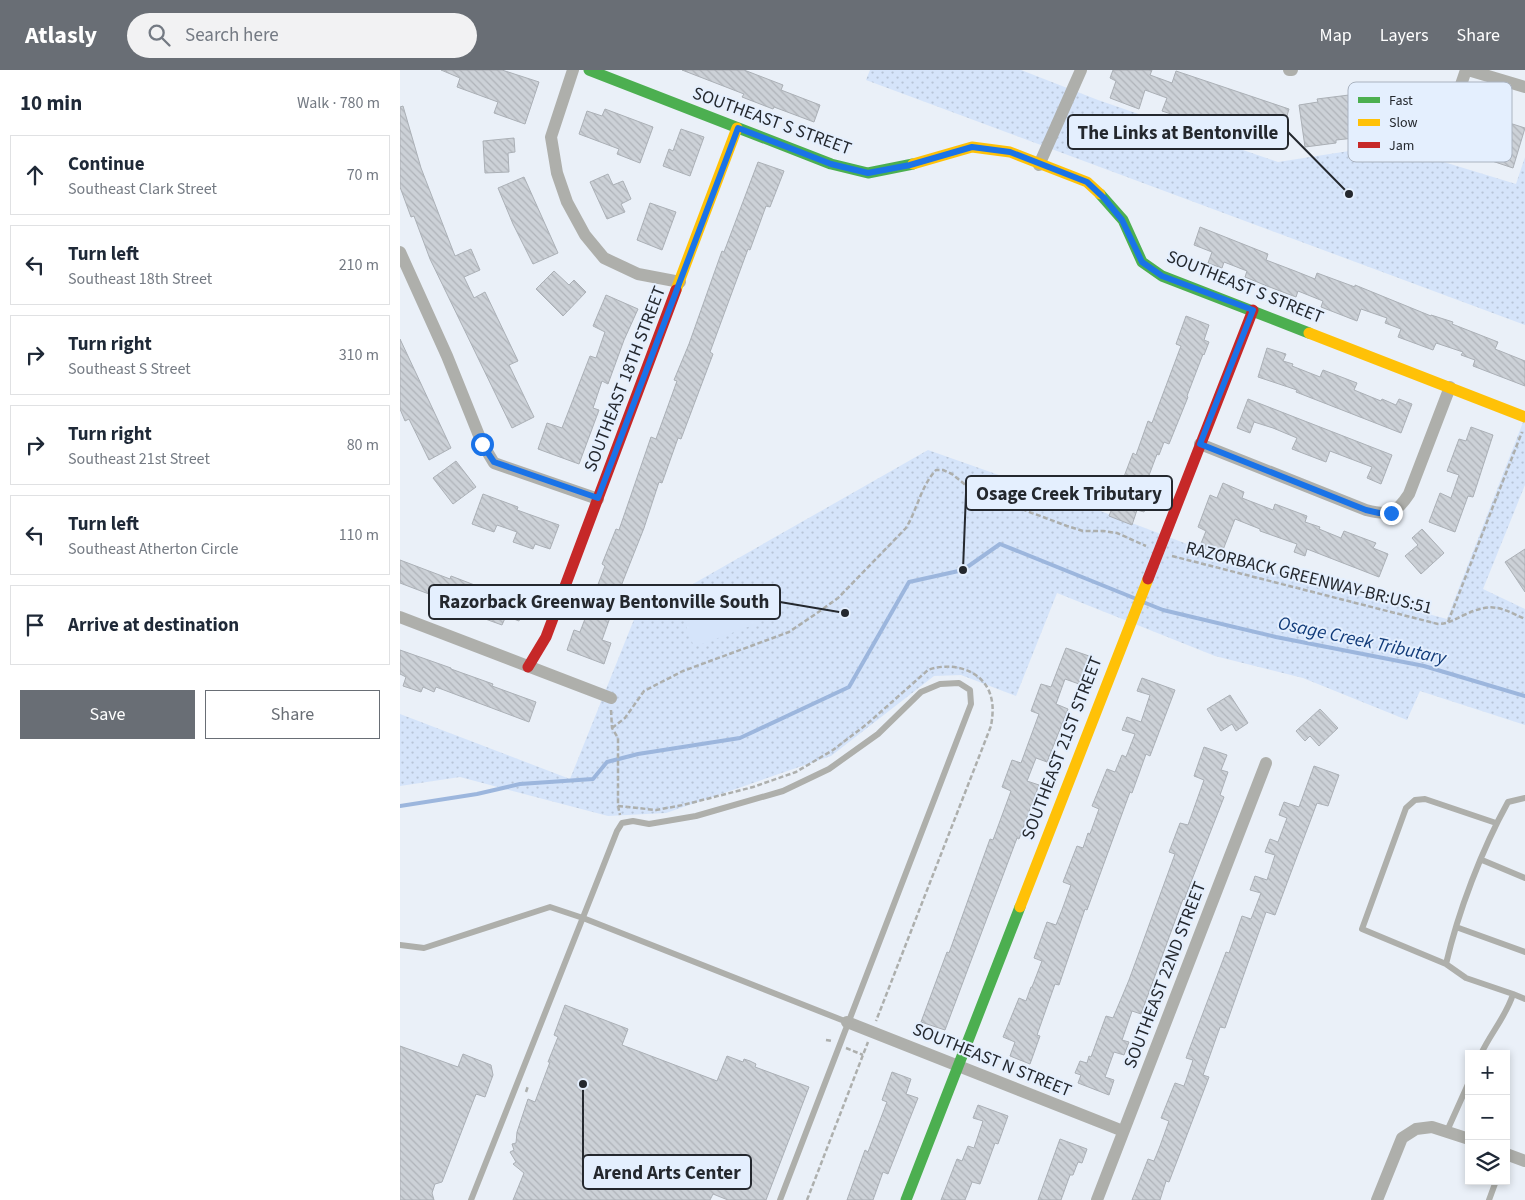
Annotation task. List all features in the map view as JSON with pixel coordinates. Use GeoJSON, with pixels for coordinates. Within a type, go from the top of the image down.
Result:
{"type":"FeatureCollection","features":[{"type":"Feature","properties":{"kind":"street"},"geometry":{"type":"LineString","coordinates":[[573,70],[551,137],[557,173],[567,202],[585,235],[604,258],[638,274],[680,282]]}},
{"type":"Feature","properties":{"kind":"street","name":"SOUTHEAST S STREET"},"geometry":{"type":"LineString","coordinates":[[589,70],[831,164],[868,173],[910,165],[972,147],[1010,152],[1087,182],[1104,198],[1122,220],[1142,262],[1162,276],[1450,387],[1525,422]]}},
{"type":"Feature","properties":{"kind":"street"},"geometry":{"type":"LineString","coordinates":[[1039,164],[1081,70]]}},
{"type":"Feature","properties":{"kind":"street"},"geometry":{"type":"LineString","coordinates":[[1463,82],[1467,70],[1508,82]]}},
{"type":"Feature","properties":{"kind":"street"},"geometry":{"type":"LineString","coordinates":[[1512,83],[1525,87]]}},
{"type":"Feature","properties":{"kind":"street","name":"SOUTHEAST 18TH STREET"},"geometry":{"type":"LineString","coordinates":[[528,667],[546,637],[738,128]]}},
{"type":"Feature","properties":{"kind":"street"},"geometry":{"type":"LineString","coordinates":[[400,252],[447,356],[482,444],[494,462],[598,498]]}},
{"type":"Feature","properties":{"kind":"street","name":"SOUTHEAST 21ST STREET"},"geometry":{"type":"LineString","coordinates":[[906,1200],[1143,588],[1253,310]]}},
{"type":"Feature","properties":{"kind":"street"},"geometry":{"type":"LineString","coordinates":[[1200,444],[1366,510],[1391,513],[1402,505],[1410,494],[1450,387]]}},
{"type":"Feature","properties":{"kind":"street"},"geometry":{"type":"LineString","coordinates":[[400,617],[611,698]]}},
{"type":"Feature","properties":{"kind":"street","name":"SOUTHEAST 22ND STREET"},"geometry":{"type":"LineString","coordinates":[[1097,1200],[1266,763]]}},
{"type":"Feature","properties":{"kind":"street","name":"SOUTHEAST N STREET"},"geometry":{"type":"LineString","coordinates":[[848,1022],[1124,1131]]}},
{"type":"Feature","properties":{"kind":"street"},"geometry":{"type":"LineString","coordinates":[[1377,1200],[1402,1138],[1416,1129],[1432,1127],[1465,1138]]}},
{"type":"Feature","properties":{"kind":"street"},"geometry":{"type":"LineString","coordinates":[[1510,1155],[1525,1161]]}},
{"type":"Feature","properties":{"kind":"lane"},"geometry":{"type":"LineString","coordinates":[[471,1200],[532,1042],[617,831],[622,823],[633,821],[649,824],[696,816],[783,791],[829,770],[878,734],[922,692],[940,684],[959,683],[970,690],[971,704],[780,1200]]}},
{"type":"Feature","properties":{"kind":"lane"},"geometry":{"type":"LineString","coordinates":[[1446,964],[1456,927],[1496,823],[1508,802],[1525,798]]}},
{"type":"Feature","properties":{"kind":"lane"},"geometry":{"type":"LineString","coordinates":[[1496,823],[1425,799],[1415,800],[1406,808],[1362,929],[1446,964],[1466,978],[1525,999]]}},
{"type":"Feature","properties":{"kind":"lane"},"geometry":{"type":"LineString","coordinates":[[1482,860],[1525,878]]}},
{"type":"Feature","properties":{"kind":"lane"},"geometry":{"type":"LineString","coordinates":[[400,945],[424,948],[550,907],[583,918],[848,1022]]}},
{"type":"Feature","properties":{"kind":"lane"},"geometry":{"type":"LineString","coordinates":[[1456,927],[1525,952]]}},
{"type":"Feature","properties":{"kind":"lane"},"geometry":{"type":"LineString","coordinates":[[1483,1050],[1510,1003],[1512,994]]}},
{"type":"Feature","properties":{"kind":"lane"},"geometry":{"type":"LineString","coordinates":[[1447,1131],[1465,1091]]}},
{"type":"Feature","properties":{"kind":"lane"},"geometry":{"type":"LineString","coordinates":[[1489,1200],[1495,1185]]}},
{"type":"Feature","properties":{"kind":"path"},"geometry":{"type":"LineString","coordinates":[[1448,624],[1525,422]]}},
{"type":"Feature","properties":{"kind":"path"},"geometry":{"type":"LineString","coordinates":[[612,728],[625,718],[644,691],[683,671],[789,632],[838,598],[906,528],[930,477],[936,470],[943,470],[952,474],[973,490],[1067,526],[1083,531],[1117,533],[1149,548]]}},
{"type":"Feature","properties":{"kind":"path","name":"RAZORBACK GREENWAY-BR:US:51"},"geometry":{"type":"LineString","coordinates":[[1171,556],[1438,624],[1448,624],[1465,614],[1495,606],[1525,619]]}},
{"type":"Feature","properties":{"kind":"path"},"geometry":{"type":"LineString","coordinates":[[611,698],[612,728],[618,738],[618,806],[656,810],[753,787],[796,772],[834,750],[928,670],[938,666],[955,667],[978,677],[989,690],[994,708],[991,726],[876,1022]]}},
{"type":"Feature","properties":{"kind":"path"},"geometry":{"type":"LineString","coordinates":[[826,1040],[832,1041]]}},
{"type":"Feature","properties":{"kind":"path"},"geometry":{"type":"LineString","coordinates":[[807,1200],[869,1041]]}},
{"type":"Feature","properties":{"kind":"path"},"geometry":{"type":"LineString","coordinates":[[847,1048],[863,1055]]}},
{"type":"Feature","properties":{"kind":"path"},"geometry":{"type":"LineString","coordinates":[[526,1092],[528,1086]]}},
{"type":"Feature","properties":{"kind":"shaded area"},"geometry":{"type":"Polygon","coordinates":[[[870,70],[1021,70],[1098,100],[1278,162],[1348,151],[1348,162],[1444,162],[1516,184],[1525,157],[1525,325],[866,80],[870,70]]]}},
{"type":"Feature","properties":{"kind":"shaded area"},"geometry":{"type":"Polygon","coordinates":[[[1525,417],[1525,485],[1483,589],[1525,609],[1525,725],[1420,691],[1407,720],[1303,678],[1215,656],[1057,593],[1016,696],[961,675],[934,676],[831,756],[666,813],[608,816],[460,777],[400,786],[400,714],[570,779],[635,617],[928,450],[1090,507],[1234,562],[1447,619],[1525,417]]]}},
{"type":"Feature","properties":{"kind":"shaded area"},"geometry":{"type":"Polygon","coordinates":[[[745,592],[756,624],[694,647],[682,615],[745,592]]]}},
{"type":"Feature","properties":{"kind":"building"},"geometry":{"type":"Polygon","coordinates":[[[441,70],[502,70],[539,82],[525,124],[494,113],[498,102],[457,87],[460,78],[441,70]]]}},
{"type":"Feature","properties":{"kind":"building"},"geometry":{"type":"Polygon","coordinates":[[[682,70],[744,70],[783,85],[781,90],[820,105],[814,122],[742,97],[744,94],[682,70]]]}},
{"type":"Feature","properties":{"kind":"building"},"geometry":{"type":"Polygon","coordinates":[[[1113,70],[1152,70],[1150,75],[1172,83],[1176,71],[1289,109],[1277,149],[1246,141],[1247,139],[1162,111],[1167,98],[1145,90],[1139,109],[1110,98],[1116,81],[1110,78],[1113,70]]]}},
{"type":"Feature","properties":{"kind":"building"},"geometry":{"type":"Polygon","coordinates":[[[1348,95],[1348,139],[1336,140],[1336,143],[1305,147],[1299,105],[1318,102],[1317,99],[1348,95]]]}},
{"type":"Feature","properties":{"kind":"building"},"geometry":{"type":"Polygon","coordinates":[[[403,106],[421,168],[455,256],[471,249],[480,270],[464,277],[474,298],[485,292],[518,361],[509,365],[534,417],[512,428],[430,259],[414,216],[411,217],[400,187],[400,107],[403,106]]]}},
{"type":"Feature","properties":{"kind":"building"},"geometry":{"type":"Polygon","coordinates":[[[605,109],[653,127],[640,163],[617,154],[619,149],[579,134],[587,111],[602,116],[605,109]]]}},
{"type":"Feature","properties":{"kind":"building"},"geometry":{"type":"Polygon","coordinates":[[[1512,124],[1525,128],[1513,168],[1495,162],[1512,162],[1512,124]]]}},
{"type":"Feature","properties":{"kind":"building"},"geometry":{"type":"Polygon","coordinates":[[[681,129],[704,137],[690,176],[663,166],[669,149],[673,151],[681,129]]]}},
{"type":"Feature","properties":{"kind":"building"},"geometry":{"type":"Polygon","coordinates":[[[514,138],[515,152],[508,153],[509,172],[485,173],[483,141],[514,138]]]}},
{"type":"Feature","properties":{"kind":"building"},"geometry":{"type":"Polygon","coordinates":[[[758,162],[784,171],[770,207],[766,206],[750,250],[748,249],[710,352],[713,354],[681,439],[678,438],[662,483],[659,482],[644,528],[602,640],[611,643],[604,664],[567,650],[574,630],[580,632],[605,566],[602,564],[616,529],[619,530],[651,437],[656,439],[677,381],[674,380],[689,344],[722,251],[724,252],[758,162]]]}},
{"type":"Feature","properties":{"kind":"building"},"geometry":{"type":"Polygon","coordinates":[[[608,174],[613,185],[623,181],[631,199],[621,204],[625,212],[607,219],[590,182],[608,174]]]}},
{"type":"Feature","properties":{"kind":"building"},"geometry":{"type":"Polygon","coordinates":[[[524,177],[558,253],[533,264],[498,188],[524,177]]]}},
{"type":"Feature","properties":{"kind":"building"},"geometry":{"type":"Polygon","coordinates":[[[650,203],[676,212],[662,250],[637,240],[650,203]]]}},
{"type":"Feature","properties":{"kind":"building"},"geometry":{"type":"Polygon","coordinates":[[[1200,227],[1268,254],[1266,260],[1315,279],[1317,273],[1355,287],[1355,285],[1431,316],[1453,322],[1452,324],[1498,342],[1495,349],[1525,361],[1525,386],[1473,366],[1475,360],[1461,355],[1463,352],[1436,343],[1433,350],[1398,337],[1401,329],[1385,323],[1387,318],[1361,309],[1357,321],[1321,307],[1323,301],[1298,291],[1296,297],[1245,277],[1247,271],[1224,262],[1222,268],[1208,263],[1212,252],[1194,245],[1200,227]]]}},
{"type":"Feature","properties":{"kind":"building"},"geometry":{"type":"Polygon","coordinates":[[[554,271],[569,285],[574,280],[586,292],[563,316],[536,289],[554,271]]]}},
{"type":"Feature","properties":{"kind":"building"},"geometry":{"type":"Polygon","coordinates":[[[606,295],[638,309],[608,384],[602,381],[593,408],[599,410],[579,464],[538,449],[547,423],[562,428],[590,356],[596,358],[605,332],[593,326],[606,295]]]}},
{"type":"Feature","properties":{"kind":"building"},"geometry":{"type":"Polygon","coordinates":[[[1186,316],[1209,325],[1204,340],[1209,342],[1169,444],[1164,442],[1159,455],[1157,454],[1148,478],[1156,481],[1144,512],[1137,510],[1132,525],[1109,516],[1133,453],[1136,455],[1148,421],[1152,423],[1181,346],[1176,344],[1186,316]]]}},
{"type":"Feature","properties":{"kind":"building"},"geometry":{"type":"Polygon","coordinates":[[[400,339],[451,448],[429,460],[409,419],[405,421],[400,409],[400,339]]]}},
{"type":"Feature","properties":{"kind":"building"},"geometry":{"type":"Polygon","coordinates":[[[1267,348],[1286,354],[1283,361],[1320,377],[1323,370],[1357,383],[1354,390],[1381,401],[1382,399],[1396,405],[1399,399],[1412,404],[1401,433],[1296,392],[1297,390],[1258,377],[1267,348]]]}},
{"type":"Feature","properties":{"kind":"building"},"geometry":{"type":"Polygon","coordinates":[[[1248,399],[1392,455],[1381,484],[1367,478],[1372,467],[1330,451],[1326,462],[1292,449],[1297,438],[1273,428],[1254,422],[1250,433],[1237,428],[1248,399]]]}},
{"type":"Feature","properties":{"kind":"building"},"geometry":{"type":"Polygon","coordinates":[[[1471,427],[1493,435],[1473,497],[1468,496],[1455,532],[1429,522],[1440,493],[1451,498],[1459,475],[1447,471],[1459,439],[1466,441],[1471,427]]]}},
{"type":"Feature","properties":{"kind":"building"},"geometry":{"type":"Polygon","coordinates":[[[456,461],[476,487],[453,504],[433,478],[456,461]]]}},
{"type":"Feature","properties":{"kind":"building"},"geometry":{"type":"Polygon","coordinates":[[[1223,483],[1244,492],[1242,498],[1273,510],[1275,504],[1307,516],[1305,522],[1320,527],[1319,529],[1341,538],[1344,531],[1376,543],[1373,548],[1388,554],[1379,577],[1307,549],[1305,556],[1294,552],[1297,544],[1260,531],[1260,529],[1235,519],[1221,555],[1200,546],[1206,531],[1198,527],[1210,495],[1217,498],[1223,483]]]}},
{"type":"Feature","properties":{"kind":"building"},"geometry":{"type":"Polygon","coordinates":[[[483,494],[518,507],[517,510],[559,525],[550,549],[535,544],[533,549],[513,542],[517,532],[497,525],[494,532],[472,524],[483,494]]]}},
{"type":"Feature","properties":{"kind":"building"},"geometry":{"type":"Polygon","coordinates":[[[1422,529],[1444,553],[1421,574],[1405,556],[1418,545],[1412,538],[1422,529]]]}},
{"type":"Feature","properties":{"kind":"building"},"geometry":{"type":"Polygon","coordinates":[[[1525,549],[1525,592],[1505,562],[1525,549]]]}},
{"type":"Feature","properties":{"kind":"building"},"geometry":{"type":"Polygon","coordinates":[[[400,560],[450,579],[451,576],[493,592],[495,587],[527,598],[519,621],[506,616],[502,625],[441,603],[442,599],[400,583],[400,560]]]}},
{"type":"Feature","properties":{"kind":"building"},"geometry":{"type":"Polygon","coordinates":[[[1066,648],[1089,656],[1079,684],[1065,679],[1056,704],[1068,709],[1047,762],[1036,758],[1027,781],[1039,785],[1019,839],[1017,838],[945,1030],[921,1022],[947,952],[949,953],[990,839],[993,840],[1011,791],[1002,787],[1012,760],[1021,763],[1039,714],[1031,711],[1041,684],[1051,687],[1066,648]]]}},
{"type":"Feature","properties":{"kind":"building"},"geometry":{"type":"Polygon","coordinates":[[[400,650],[536,702],[529,722],[436,687],[434,692],[423,687],[421,692],[403,686],[406,677],[400,674],[400,650]]]}},
{"type":"Feature","properties":{"kind":"building"},"geometry":{"type":"Polygon","coordinates":[[[1142,678],[1175,690],[1150,756],[1146,754],[1132,793],[1130,792],[1087,910],[1085,909],[1059,985],[1055,984],[1037,1035],[1040,1036],[1030,1064],[1010,1056],[1015,1042],[1003,1037],[1019,998],[1026,1001],[1042,961],[1034,958],[1047,922],[1056,925],[1062,910],[1071,885],[1063,882],[1077,846],[1083,848],[1088,833],[1090,834],[1099,809],[1092,806],[1107,769],[1115,772],[1122,755],[1126,757],[1135,734],[1122,730],[1127,717],[1141,722],[1150,695],[1137,691],[1142,678]]]}},
{"type":"Feature","properties":{"kind":"building"},"geometry":{"type":"Polygon","coordinates":[[[1230,695],[1248,723],[1236,731],[1232,724],[1221,731],[1207,709],[1230,695]]]}},
{"type":"Feature","properties":{"kind":"building"},"geometry":{"type":"Polygon","coordinates":[[[1320,709],[1338,728],[1319,746],[1310,736],[1305,741],[1296,731],[1320,709]]]}},
{"type":"Feature","properties":{"kind":"building"},"geometry":{"type":"Polygon","coordinates":[[[1204,747],[1227,755],[1221,770],[1228,772],[1220,795],[1224,797],[1183,899],[1141,1014],[1132,1011],[1122,1040],[1129,1042],[1124,1055],[1114,1052],[1105,1077],[1114,1080],[1109,1095],[1078,1083],[1081,1075],[1075,1073],[1080,1061],[1087,1063],[1089,1056],[1091,1057],[1106,1016],[1113,1018],[1129,980],[1175,854],[1169,852],[1180,823],[1188,825],[1204,780],[1194,776],[1204,747]]]}},
{"type":"Feature","properties":{"kind":"building"},"geometry":{"type":"Polygon","coordinates":[[[1314,766],[1339,775],[1328,806],[1317,803],[1275,915],[1266,912],[1225,1028],[1220,1027],[1203,1075],[1209,1077],[1169,1182],[1166,1181],[1160,1200],[1132,1200],[1148,1159],[1154,1161],[1160,1146],[1169,1121],[1161,1118],[1175,1083],[1184,1086],[1193,1060],[1186,1058],[1226,952],[1229,953],[1242,916],[1251,919],[1261,893],[1250,890],[1255,876],[1267,880],[1275,855],[1265,852],[1270,839],[1278,842],[1287,818],[1279,815],[1284,802],[1299,807],[1314,766]]]}},
{"type":"Feature","properties":{"kind":"building"},"geometry":{"type":"Polygon","coordinates":[[[565,1005],[628,1029],[622,1045],[717,1081],[727,1056],[743,1062],[744,1059],[750,1061],[756,1064],[755,1067],[809,1087],[766,1200],[728,1200],[713,1194],[710,1200],[513,1200],[524,1173],[513,1164],[516,1162],[510,1152],[514,1150],[512,1144],[516,1143],[517,1132],[528,1099],[535,1102],[558,1037],[554,1035],[565,1005]]]}},
{"type":"Feature","properties":{"kind":"building"},"geometry":{"type":"Polygon","coordinates":[[[400,1046],[458,1067],[463,1054],[491,1065],[493,1075],[485,1097],[476,1094],[442,1182],[435,1184],[432,1193],[434,1200],[400,1200],[400,1046]]]}},
{"type":"Feature","properties":{"kind":"building"},"geometry":{"type":"Polygon","coordinates":[[[892,1072],[911,1079],[906,1094],[918,1098],[888,1174],[883,1172],[873,1200],[847,1200],[865,1150],[868,1152],[887,1102],[882,1100],[892,1072]]]}},
{"type":"Feature","properties":{"kind":"building"},"geometry":{"type":"Polygon","coordinates":[[[978,1105],[1008,1116],[998,1144],[995,1143],[980,1184],[972,1182],[965,1200],[941,1200],[957,1159],[962,1161],[968,1146],[974,1148],[983,1121],[973,1118],[978,1105]]]}},
{"type":"Feature","properties":{"kind":"building"},"geometry":{"type":"Polygon","coordinates":[[[1060,1139],[1087,1149],[1082,1163],[1078,1162],[1073,1175],[1070,1175],[1061,1200],[1038,1200],[1060,1139]]]}},
{"type":"Feature","properties":{"kind":"waterway","name":"Osage Creek Tributary"},"geometry":{"type":"LineString","coordinates":[[400,806],[477,794],[520,784],[593,779],[607,762],[638,754],[740,738],[849,687],[909,582],[963,570],[1000,544],[1134,598]]}},
{"type":"Feature","properties":{"kind":"waterway","name":"Osage Creek Tributary"},"geometry":{"type":"LineString","coordinates":[[1143,602],[1163,610],[1276,637],[1424,666],[1525,696]]}},
{"type":"Feature","properties":{"kind":"traffic: fast"},"geometry":{"type":"LineString","coordinates":[[589,70],[831,164],[868,173],[913,164]]}},
{"type":"Feature","properties":{"kind":"traffic: fast"},"geometry":{"type":"LineString","coordinates":[[1100,194],[1123,220],[1142,262],[1162,276],[1309,333]]}},
{"type":"Feature","properties":{"kind":"traffic: fast"},"geometry":{"type":"LineString","coordinates":[[906,1200],[1020,907]]}},
{"type":"Feature","properties":{"kind":"traffic: slow"},"geometry":{"type":"LineString","coordinates":[[676,290],[737,128]]}},
{"type":"Feature","properties":{"kind":"traffic: slow"},"geometry":{"type":"LineString","coordinates":[[913,164],[972,147],[1010,152],[1087,182],[1100,194]]}},
{"type":"Feature","properties":{"kind":"traffic: slow"},"geometry":{"type":"LineString","coordinates":[[1309,333],[1525,417]]}},
{"type":"Feature","properties":{"kind":"traffic: slow"},"geometry":{"type":"LineString","coordinates":[[1020,907],[1148,579]]}},
{"type":"Feature","properties":{"kind":"traffic: jam"},"geometry":{"type":"LineString","coordinates":[[528,667],[546,637],[676,290]]}},
{"type":"Feature","properties":{"kind":"traffic: jam"},"geometry":{"type":"LineString","coordinates":[[1148,579],[1253,310]]}},
{"type":"Feature","properties":{"kind":"place","name":"The Links at Bentonville"},"geometry":{"type":"Point","coordinates":[1349,194]}},
{"type":"Feature","properties":{"kind":"place","name":"Osage Creek Tributary"},"geometry":{"type":"Point","coordinates":[963,570]}},
{"type":"Feature","properties":{"kind":"place","name":"Razorback Greenway Bentonville South"},"geometry":{"type":"Point","coordinates":[845,613]}},
{"type":"Feature","properties":{"kind":"place","name":"Arend Arts Center"},"geometry":{"type":"Point","coordinates":[583,1084]}},
{"type":"Feature","properties":{"kind":"route"},"geometry":{"type":"LineString","coordinates":[[482,444],[494,462],[598,498],[738,128],[831,164],[868,173],[910,165],[972,147],[1010,152],[1087,182],[1104,198],[1122,220],[1142,262],[1162,276],[1253,310],[1200,444],[1366,510],[1391,513]]}}]}
